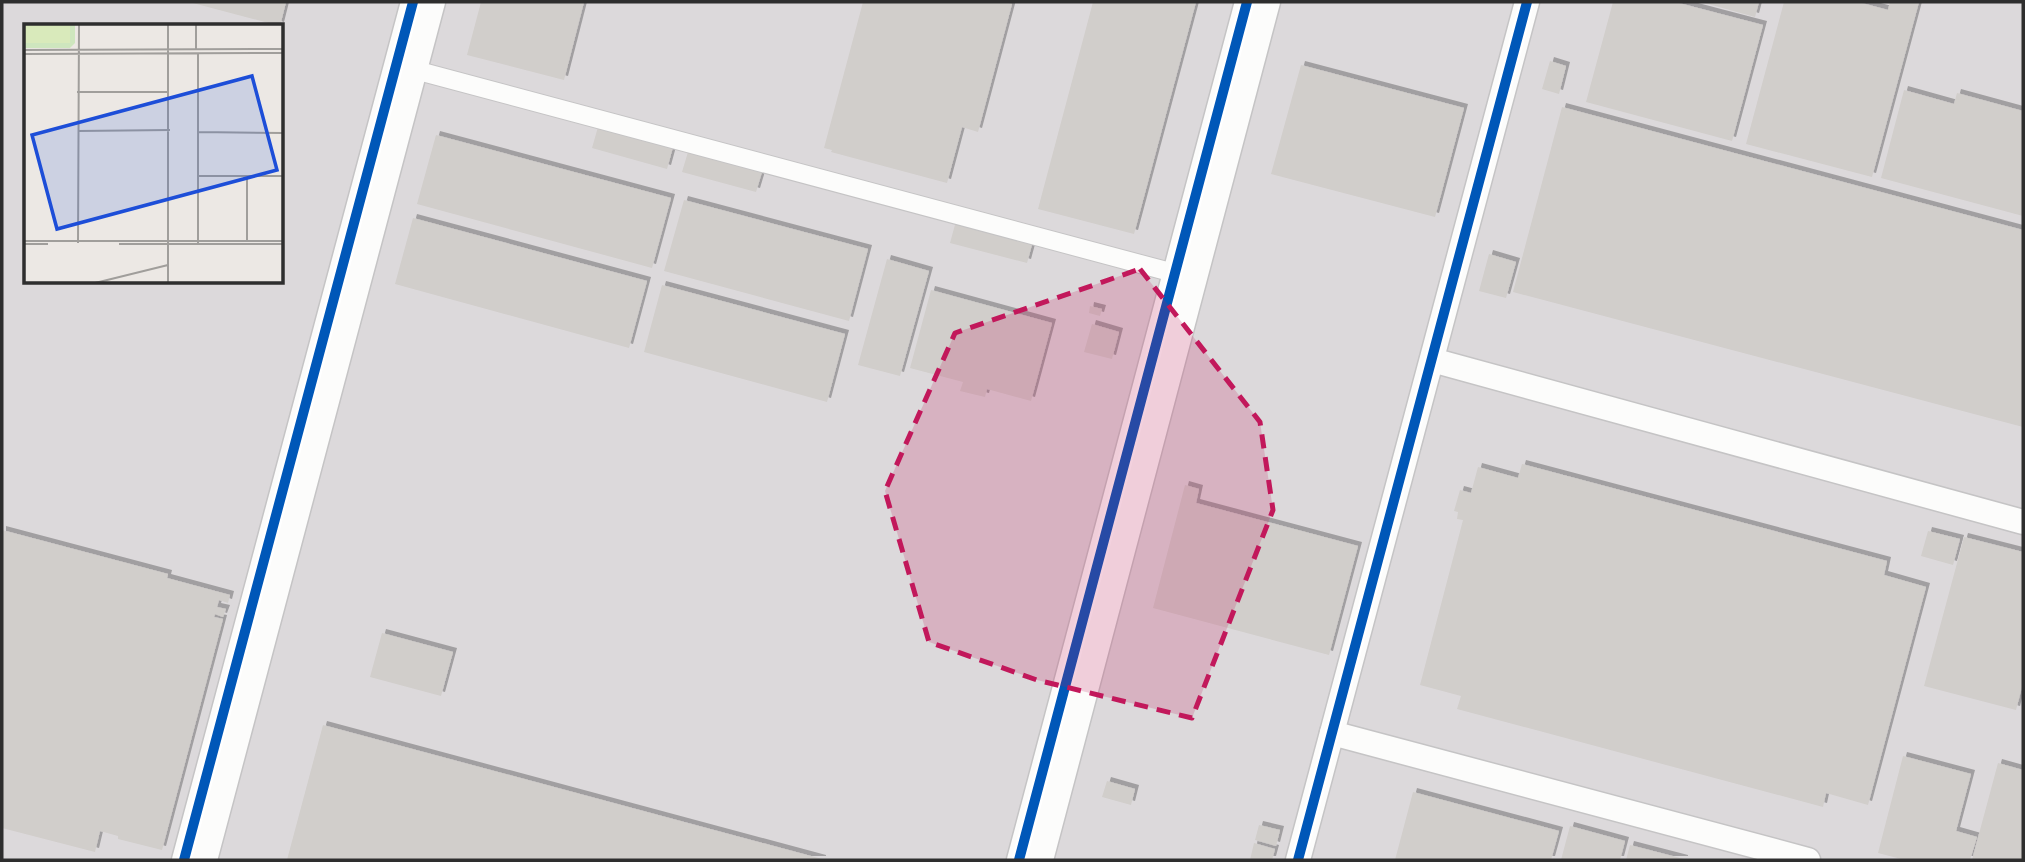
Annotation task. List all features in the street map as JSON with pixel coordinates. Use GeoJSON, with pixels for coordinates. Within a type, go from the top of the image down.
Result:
{"type":"FeatureCollection","features":[{"type":"Feature","properties":{"kind":"street"},"geometry":{"type":"LineString","coordinates":[[205,860],[405,68],[413,2]]}},
{"type":"Feature","properties":{"kind":"street"},"geometry":{"type":"LineString","coordinates":[[184,860],[405,68],[433,2]]}},
{"type":"Feature","properties":{"kind":"street"},"geometry":{"type":"LineString","coordinates":[[1041,860],[1185,275],[1247,2]]}},
{"type":"Feature","properties":{"kind":"street"},"geometry":{"type":"LineString","coordinates":[[1018,860],[1185,275],[1268,2]]}},
{"type":"Feature","properties":{"kind":"street"},"geometry":{"type":"LineString","coordinates":[[1298,860],[1527,2]]}},
{"type":"Feature","properties":{"kind":"street"},"geometry":{"type":"LineString","coordinates":[[405,68],[1185,275]]}},
{"type":"Feature","properties":{"kind":"street"},"geometry":{"type":"LineString","coordinates":[[1432,360],[2023,522]]}},
{"type":"Feature","properties":{"kind":"street"},"geometry":{"type":"LineString","coordinates":[[1332,733],[1749,853],[1808,860]]}},
{"type":"Feature","properties":{"kind":"highlighted area"},"geometry":{"type":"Polygon","coordinates":[[[1140,269],[1260,422],[1273,510],[1192,718],[1037,680],[929,642],[885,491],[955,333],[1140,269]]]}},
{"type":"Feature","properties":{"kind":"shaded area"},"geometry":{"type":"Polygon","coordinates":[[[2,2],[2023,2],[2023,860],[2,860],[2,2]]]}},
{"type":"Feature","properties":{"kind":"building"},"geometry":{"type":"Polygon","coordinates":[[[189,2],[286,2],[280,24],[189,2]]]}},
{"type":"Feature","properties":{"kind":"building"},"geometry":{"type":"Polygon","coordinates":[[[481,2],[584,2],[564,80],[467,55],[481,2]]]}},
{"type":"Feature","properties":{"kind":"building"},"geometry":{"type":"Polygon","coordinates":[[[863,2],[1012,4],[978,132],[962,127],[947,183],[824,148],[863,2]]]}},
{"type":"Feature","properties":{"kind":"building"},"geometry":{"type":"Polygon","coordinates":[[[1093,2],[1196,2],[1134,234],[1038,209],[1093,2]]]}},
{"type":"Feature","properties":{"kind":"building"},"geometry":{"type":"Polygon","coordinates":[[[1613,2],[1675,2],[1763,25],[1732,141],[1586,102],[1613,2]]]}},
{"type":"Feature","properties":{"kind":"building"},"geometry":{"type":"Polygon","coordinates":[[[1701,2],[1759,2],[1755,17],[1701,2]]]}},
{"type":"Feature","properties":{"kind":"building"},"geometry":{"type":"Polygon","coordinates":[[[1784,2],[1858,2],[1888,10],[1890,2],[1919,2],[1872,177],[1746,144],[1784,2]]]}},
{"type":"Feature","properties":{"kind":"building"},"geometry":{"type":"Polygon","coordinates":[[[1550,61],[1566,66],[1559,94],[1542,89],[1550,61]]]}},
{"type":"Feature","properties":{"kind":"building"},"geometry":{"type":"Polygon","coordinates":[[[1301,65],[1464,108],[1435,217],[1271,174],[1301,65]]]}},
{"type":"Feature","properties":{"kind":"building"},"geometry":{"type":"Polygon","coordinates":[[[1904,90],[1954,104],[1957,93],[2023,111],[2023,216],[1881,178],[1904,90]]]}},
{"type":"Feature","properties":{"kind":"building"},"geometry":{"type":"Polygon","coordinates":[[[1562,107],[2023,230],[2023,427],[1513,292],[1562,107]]]}},
{"type":"Feature","properties":{"kind":"building"},"geometry":{"type":"Polygon","coordinates":[[[598,127],[673,147],[667,169],[592,148],[598,127]]]}},
{"type":"Feature","properties":{"kind":"building"},"geometry":{"type":"Polygon","coordinates":[[[436,135],[671,198],[652,268],[417,204],[436,135]]]}},
{"type":"Feature","properties":{"kind":"building"},"geometry":{"type":"Polygon","coordinates":[[[688,152],[762,172],[756,192],[682,172],[688,152]]]}},
{"type":"Feature","properties":{"kind":"building"},"geometry":{"type":"Polygon","coordinates":[[[684,200],[868,249],[849,321],[664,271],[684,200]]]}},
{"type":"Feature","properties":{"kind":"building"},"geometry":{"type":"Polygon","coordinates":[[[413,218],[647,281],[629,348],[395,284],[413,218]]]}},
{"type":"Feature","properties":{"kind":"building"},"geometry":{"type":"Polygon","coordinates":[[[956,221],[1033,241],[1027,263],[950,243],[956,221]]]}},
{"type":"Feature","properties":{"kind":"building"},"geometry":{"type":"Polygon","coordinates":[[[1489,254],[1516,262],[1506,298],[1479,291],[1489,254]]]}},
{"type":"Feature","properties":{"kind":"building"},"geometry":{"type":"Polygon","coordinates":[[[887,259],[929,271],[900,376],[858,365],[887,259]]]}},
{"type":"Feature","properties":{"kind":"building"},"geometry":{"type":"Polygon","coordinates":[[[662,285],[845,334],[827,402],[644,352],[662,285]]]}},
{"type":"Feature","properties":{"kind":"building"},"geometry":{"type":"Polygon","coordinates":[[[931,290],[1052,323],[1031,401],[987,389],[985,397],[960,391],[963,382],[910,368],[931,290]]]}},
{"type":"Feature","properties":{"kind":"building"},"geometry":{"type":"Polygon","coordinates":[[[1090,306],[1102,309],[1100,316],[1089,313],[1090,306]]]}},
{"type":"Feature","properties":{"kind":"building"},"geometry":{"type":"Polygon","coordinates":[[[1092,324],[1119,332],[1112,359],[1084,352],[1092,324]]]}},
{"type":"Feature","properties":{"kind":"building"},"geometry":{"type":"Polygon","coordinates":[[[1522,464],[1887,561],[1884,575],[1926,587],[1868,805],[1826,793],[1823,807],[1457,709],[1461,696],[1420,685],[1463,520],[1457,519],[1458,512],[1454,511],[1460,490],[1471,493],[1478,467],[1518,478],[1522,464]]]}},
{"type":"Feature","properties":{"kind":"building"},"geometry":{"type":"Polygon","coordinates":[[[1185,485],[1199,489],[1196,503],[1358,546],[1329,655],[1153,608],[1185,485]]]}},
{"type":"Feature","properties":{"kind":"building"},"geometry":{"type":"Polygon","coordinates":[[[2,530],[168,574],[167,578],[230,595],[228,603],[219,600],[217,607],[226,609],[223,617],[215,614],[214,617],[223,619],[162,850],[118,839],[118,836],[100,831],[95,852],[2,828],[2,530]]]}},
{"type":"Feature","properties":{"kind":"building"},"geometry":{"type":"Polygon","coordinates":[[[1928,531],[1960,539],[1953,565],[1921,556],[1928,531]]]}},
{"type":"Feature","properties":{"kind":"building"},"geometry":{"type":"Polygon","coordinates":[[[1964,537],[2023,552],[2023,683],[2016,710],[1924,686],[1964,537]]]}},
{"type":"Feature","properties":{"kind":"building"},"geometry":{"type":"Polygon","coordinates":[[[382,633],[453,652],[441,696],[370,677],[382,633]]]}},
{"type":"Feature","properties":{"kind":"building"},"geometry":{"type":"Polygon","coordinates":[[[323,725],[822,859],[822,860],[287,860],[323,725]]]}},
{"type":"Feature","properties":{"kind":"building"},"geometry":{"type":"Polygon","coordinates":[[[1903,756],[1971,774],[1956,831],[1977,837],[1970,860],[1905,860],[1878,853],[1903,756]]]}},
{"type":"Feature","properties":{"kind":"building"},"geometry":{"type":"Polygon","coordinates":[[[1998,763],[2023,770],[2023,860],[1972,860],[1998,763]]]}},
{"type":"Feature","properties":{"kind":"building"},"geometry":{"type":"Polygon","coordinates":[[[1107,781],[1135,789],[1131,805],[1102,797],[1107,781]]]}},
{"type":"Feature","properties":{"kind":"building"},"geometry":{"type":"Polygon","coordinates":[[[1413,792],[1559,831],[1551,860],[1395,860],[1413,792]]]}},
{"type":"Feature","properties":{"kind":"building"},"geometry":{"type":"Polygon","coordinates":[[[1259,825],[1280,830],[1276,846],[1255,840],[1259,825]]]}},
{"type":"Feature","properties":{"kind":"building"},"geometry":{"type":"Polygon","coordinates":[[[1570,826],[1625,841],[1620,860],[1561,860],[1570,826]]]}},
{"type":"Feature","properties":{"kind":"building"},"geometry":{"type":"Polygon","coordinates":[[[1254,843],[1275,849],[1272,860],[1250,860],[1254,843]]]}},
{"type":"Feature","properties":{"kind":"building"},"geometry":{"type":"Polygon","coordinates":[[[1630,845],[1684,859],[1684,860],[1626,860],[1630,845]]]}},
{"type":"Feature","properties":{"kind":"cycle path"},"geometry":{"type":"LineString","coordinates":[[184,860],[413,2]]}},
{"type":"Feature","properties":{"kind":"cycle path"},"geometry":{"type":"LineString","coordinates":[[1019,860],[1247,2]]}},
{"type":"Feature","properties":{"kind":"cycle path"},"geometry":{"type":"LineString","coordinates":[[1298,860],[1527,2]]}}]}
